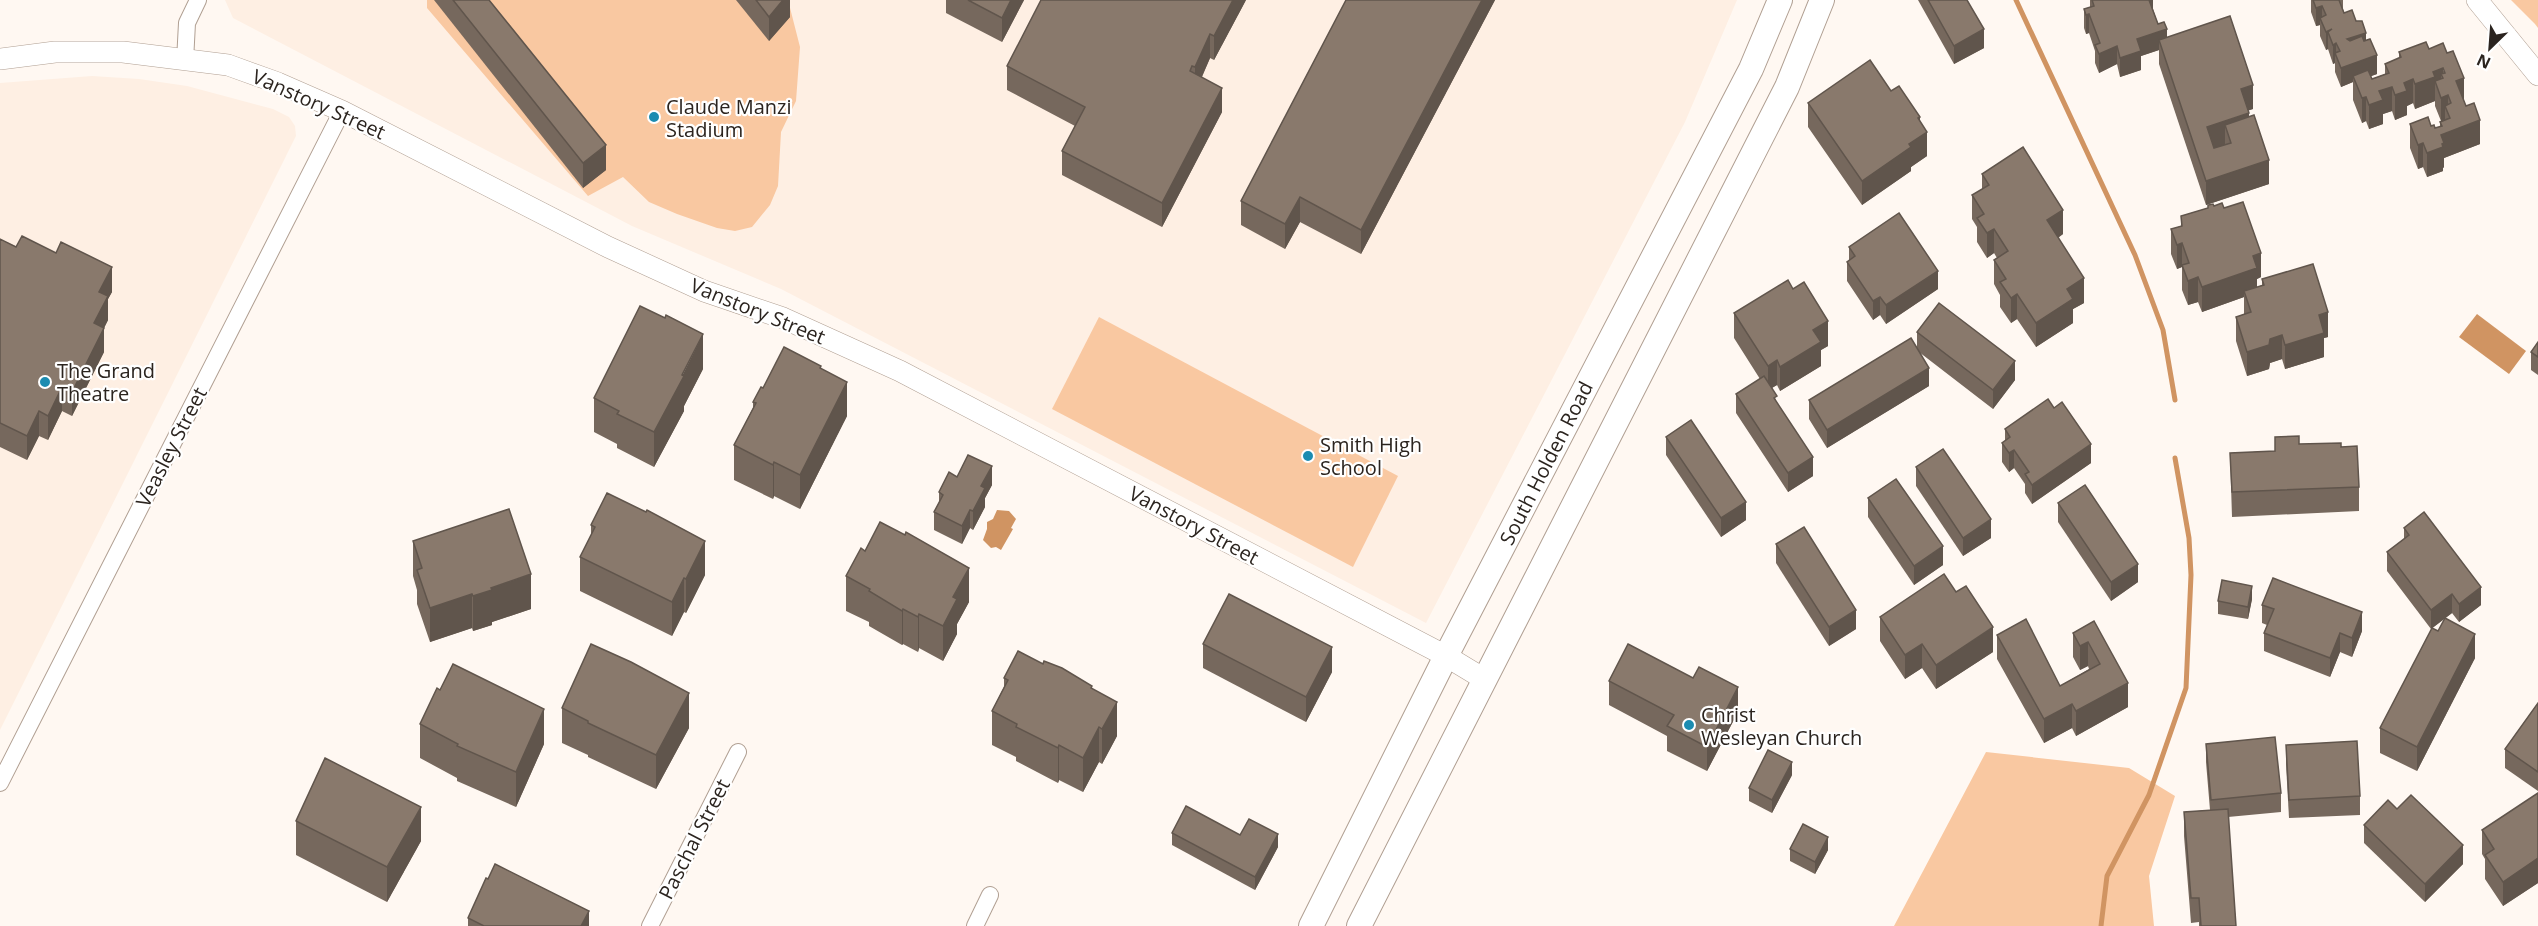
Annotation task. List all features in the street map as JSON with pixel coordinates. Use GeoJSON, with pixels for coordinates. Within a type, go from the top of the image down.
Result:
{"type":"FeatureCollection","features":[{"type":"Feature","properties":{"kind":"main road","name":"South Holden Road"},"geometry":{"type":"LineString","coordinates":[[1316,924],[1446,656],[1751,69],[1780,0]]}},
{"type":"Feature","properties":{"kind":"main road"},"geometry":{"type":"LineString","coordinates":[[1359,926],[1787,87],[1822,0]]}},
{"type":"Feature","properties":{"kind":"street"},"geometry":{"type":"LineString","coordinates":[[185,61],[187,23],[198,0]]}},
{"type":"Feature","properties":{"kind":"street"},"geometry":{"type":"LineString","coordinates":[[2477,0],[2538,75]]}},
{"type":"Feature","properties":{"kind":"street","name":"Vanstory Street"},"geometry":{"type":"LineString","coordinates":[[0,59],[55,52],[111,52],[228,65],[278,83],[342,111],[608,247],[694,286],[783,318],[900,371],[1446,656],[1484,679]]}},
{"type":"Feature","properties":{"kind":"street","name":"Veasley Street"},"geometry":{"type":"LineString","coordinates":[[0,783],[342,111]]}},
{"type":"Feature","properties":{"kind":"street","name":"Paschal Street"},"geometry":{"type":"LineString","coordinates":[[650,926],[738,752]]}},
{"type":"Feature","properties":{"kind":"street"},"geometry":{"type":"LineString","coordinates":[[975,926],[990,895]]}},
{"type":"Feature","properties":{"kind":"shaded area","name":"Smith High School"},"geometry":{"type":"Polygon","coordinates":[[[225,0],[1737,0],[1685,122],[1426,623],[781,289],[632,226],[233,18],[225,0]]]}},
{"type":"Feature","properties":{"kind":"shaded area","name":"Claude Manzi Stadium"},"geometry":{"type":"Polygon","coordinates":[[[427,0],[788,0],[800,47],[796,101],[781,132],[778,186],[770,205],[752,227],[735,231],[717,228],[649,202],[623,177],[588,196],[427,8],[427,0]]]}},
{"type":"Feature","properties":{"kind":"shaded area"},"geometry":{"type":"Polygon","coordinates":[[[2511,0],[2538,0],[2538,28],[2535,24],[2511,0]]]}},
{"type":"Feature","properties":{"kind":"shaded area"},"geometry":{"type":"Polygon","coordinates":[[[92,76],[139,79],[187,86],[273,109],[289,117],[295,126],[296,136],[0,730],[0,83],[92,76]]]}},
{"type":"Feature","properties":{"kind":"shaded area"},"geometry":{"type":"Polygon","coordinates":[[[2477,314],[2526,351],[2509,374],[2459,337],[2477,314]]]}},
{"type":"Feature","properties":{"kind":"shaded area"},"geometry":{"type":"Polygon","coordinates":[[[1099,317],[1398,476],[1353,567],[1052,409],[1099,317]]]}},
{"type":"Feature","properties":{"kind":"shaded area"},"geometry":{"type":"Polygon","coordinates":[[[997,510],[1009,511],[1016,519],[1001,550],[996,547],[991,548],[983,540],[987,522],[993,519],[997,510]]]}},
{"type":"Feature","properties":{"kind":"shaded area"},"geometry":{"type":"Polygon","coordinates":[[[1986,752],[2129,768],[2175,796],[2149,876],[2154,926],[1894,926],[1986,752]]]}},
{"type":"Feature","properties":{"kind":"building"},"geometry":{"type":"Polygon","coordinates":[[[453,0],[489,0],[606,145],[583,163],[453,0]]]}},
{"type":"Feature","properties":{"kind":"building"},"geometry":{"type":"Polygon","coordinates":[[[756,0],[783,0],[769,17],[756,0]]]}},
{"type":"Feature","properties":{"kind":"building"},"geometry":{"type":"Polygon","coordinates":[[[968,0],[1011,0],[1002,18],[968,0]]]}},
{"type":"Feature","properties":{"kind":"building"},"geometry":{"type":"Polygon","coordinates":[[[1041,0],[1233,0],[1214,36],[1210,34],[1195,67],[1192,66],[1190,71],[1222,88],[1162,203],[1062,151],[1085,107],[1007,66],[1041,0]]]}},
{"type":"Feature","properties":{"kind":"building"},"geometry":{"type":"Polygon","coordinates":[[[1346,0],[1482,0],[1361,230],[1300,197],[1285,224],[1241,201],[1346,0]]]}},
{"type":"Feature","properties":{"kind":"building"},"geometry":{"type":"Polygon","coordinates":[[[1928,0],[1967,0],[1984,29],[1954,46],[1928,0]]]}},
{"type":"Feature","properties":{"kind":"building"},"geometry":{"type":"Polygon","coordinates":[[[2092,0],[2149,0],[2158,24],[2164,22],[2167,29],[2137,39],[2141,51],[2120,58],[2117,46],[2099,54],[2095,45],[2100,43],[2089,14],[2086,15],[2084,9],[2094,6],[2092,0]]]}},
{"type":"Feature","properties":{"kind":"building"},"geometry":{"type":"Polygon","coordinates":[[[2313,0],[2339,0],[2344,13],[2352,10],[2356,21],[2362,21],[2366,33],[2347,39],[2350,41],[2362,36],[2364,41],[2370,39],[2377,55],[2341,68],[2335,53],[2340,51],[2336,43],[2333,45],[2328,32],[2332,29],[2326,32],[2320,18],[2326,15],[2322,6],[2316,8],[2313,0]]]}},
{"type":"Feature","properties":{"kind":"building"},"geometry":{"type":"Polygon","coordinates":[[[2230,16],[2253,85],[2241,89],[2249,113],[2207,127],[2214,148],[2231,143],[2225,125],[2254,115],[2269,160],[2206,181],[2159,40],[2230,16]]]}},
{"type":"Feature","properties":{"kind":"building"},"geometry":{"type":"Polygon","coordinates":[[[2426,42],[2429,49],[2443,43],[2447,53],[2453,51],[2464,78],[2456,81],[2466,106],[2474,103],[2480,120],[2441,135],[2443,147],[2427,153],[2423,143],[2418,145],[2410,124],[2428,117],[2431,126],[2434,125],[2435,128],[2442,126],[2440,122],[2450,118],[2445,106],[2451,103],[2448,95],[2441,98],[2435,81],[2443,78],[2441,74],[2445,73],[2443,68],[2433,72],[2435,77],[2415,84],[2413,79],[2404,83],[2407,91],[2395,95],[2392,87],[2379,91],[2383,100],[2369,105],[2366,97],[2362,98],[2353,76],[2368,70],[2372,79],[2389,73],[2385,64],[2401,57],[2399,52],[2426,42]]]}},
{"type":"Feature","properties":{"kind":"building"},"geometry":{"type":"Polygon","coordinates":[[[1870,60],[1891,91],[1899,86],[1920,117],[1918,118],[1927,132],[1909,144],[1911,147],[1862,181],[1808,103],[1870,60]]]}},
{"type":"Feature","properties":{"kind":"building"},"geometry":{"type":"Polygon","coordinates":[[[2023,147],[2063,210],[2047,220],[2084,278],[2067,289],[2073,299],[2036,323],[2017,294],[2011,298],[2000,282],[2006,279],[1994,260],[2008,251],[1994,229],[1987,233],[1977,218],[1984,214],[1972,195],[1989,185],[1982,174],[2023,147]]]}},
{"type":"Feature","properties":{"kind":"building"},"geometry":{"type":"Polygon","coordinates":[[[2243,202],[2261,253],[2253,256],[2257,268],[2202,287],[2198,277],[2188,281],[2182,265],[2189,263],[2182,243],[2177,245],[2171,229],[2182,226],[2181,216],[2208,208],[2208,205],[2213,204],[2214,206],[2222,203],[2224,208],[2243,202]]]}},
{"type":"Feature","properties":{"kind":"building"},"geometry":{"type":"Polygon","coordinates":[[[1899,213],[1938,271],[1886,305],[1880,297],[1873,301],[1847,262],[1855,256],[1849,247],[1899,213]]]}},
{"type":"Feature","properties":{"kind":"building","name":"The Grand Theatre"},"geometry":{"type":"Polygon","coordinates":[[[22,236],[56,253],[61,242],[112,267],[99,292],[108,296],[94,323],[104,328],[72,392],[62,387],[48,416],[39,411],[27,436],[0,423],[0,239],[16,247],[22,236]]]}},
{"type":"Feature","properties":{"kind":"building"},"geometry":{"type":"Polygon","coordinates":[[[2313,264],[2328,312],[2319,315],[2324,333],[2285,345],[2282,335],[2270,339],[2269,345],[2247,352],[2236,317],[2251,312],[2244,291],[2264,285],[2262,279],[2313,264]]]}},
{"type":"Feature","properties":{"kind":"building"},"geometry":{"type":"Polygon","coordinates":[[[1788,280],[1793,289],[1804,282],[1828,321],[1813,330],[1821,342],[1780,367],[1777,360],[1768,366],[1734,313],[1788,280]]]}},
{"type":"Feature","properties":{"kind":"building"},"geometry":{"type":"Polygon","coordinates":[[[1939,303],[2015,361],[1993,390],[1917,332],[1939,303]]]}},
{"type":"Feature","properties":{"kind":"building"},"geometry":{"type":"Polygon","coordinates":[[[640,306],[665,318],[666,315],[703,334],[654,432],[617,414],[619,411],[594,398],[640,306]]]}},
{"type":"Feature","properties":{"kind":"building"},"geometry":{"type":"Polygon","coordinates":[[[1911,338],[1929,368],[1827,430],[1809,400],[1911,338]]]}},
{"type":"Feature","properties":{"kind":"building"},"geometry":{"type":"Polygon","coordinates":[[[2538,342],[2538,357],[2531,352],[2538,342]]]}},
{"type":"Feature","properties":{"kind":"building"},"geometry":{"type":"Polygon","coordinates":[[[784,347],[847,382],[800,475],[774,462],[773,465],[734,445],[756,403],[753,402],[761,387],[763,388],[784,347]]]}},
{"type":"Feature","properties":{"kind":"building"},"geometry":{"type":"Polygon","coordinates":[[[1764,376],[1777,396],[1774,398],[1813,457],[1788,473],[1736,394],[1764,376]]]}},
{"type":"Feature","properties":{"kind":"building"},"geometry":{"type":"Polygon","coordinates":[[[2048,399],[2054,408],[2062,402],[2091,444],[2032,485],[2025,474],[2029,472],[2014,450],[2009,453],[2002,443],[2010,437],[2005,429],[2048,399]]]}},
{"type":"Feature","properties":{"kind":"building"},"geometry":{"type":"Polygon","coordinates":[[[1691,420],[1746,502],[1721,518],[1666,437],[1691,420]]]}},
{"type":"Feature","properties":{"kind":"building"},"geometry":{"type":"Polygon","coordinates":[[[2299,436],[2299,444],[2341,443],[2341,447],[2357,446],[2359,487],[2232,492],[2230,453],[2275,451],[2275,437],[2299,436]]]}},
{"type":"Feature","properties":{"kind":"building"},"geometry":{"type":"Polygon","coordinates":[[[1943,449],[1991,519],[1963,538],[1916,467],[1943,449]]]}},
{"type":"Feature","properties":{"kind":"building"},"geometry":{"type":"Polygon","coordinates":[[[968,455],[992,466],[981,486],[985,488],[962,526],[934,512],[943,495],[939,492],[949,472],[957,477],[968,455]]]}},
{"type":"Feature","properties":{"kind":"building"},"geometry":{"type":"Polygon","coordinates":[[[1896,479],[1943,546],[1914,566],[1868,498],[1896,479]]]}},
{"type":"Feature","properties":{"kind":"building"},"geometry":{"type":"Polygon","coordinates":[[[2085,485],[2138,564],[2111,582],[2058,503],[2085,485]]]}},
{"type":"Feature","properties":{"kind":"building"},"geometry":{"type":"Polygon","coordinates":[[[607,493],[646,512],[647,510],[705,541],[672,602],[580,557],[595,527],[591,525],[607,493]]]}},
{"type":"Feature","properties":{"kind":"building"},"geometry":{"type":"Polygon","coordinates":[[[509,509],[531,574],[491,588],[492,590],[430,608],[417,570],[422,568],[413,541],[509,509]]]}},
{"type":"Feature","properties":{"kind":"building"},"geometry":{"type":"Polygon","coordinates":[[[2424,512],[2481,587],[2459,604],[2452,594],[2431,610],[2387,552],[2409,535],[2404,528],[2424,512]]]}},
{"type":"Feature","properties":{"kind":"building"},"geometry":{"type":"Polygon","coordinates":[[[880,522],[905,535],[906,532],[969,568],[953,597],[957,599],[943,626],[919,614],[918,617],[903,609],[902,611],[846,576],[861,548],[865,551],[880,522]]]}},
{"type":"Feature","properties":{"kind":"building"},"geometry":{"type":"Polygon","coordinates":[[[1804,527],[1856,610],[1829,627],[1776,544],[1804,527]]]}},
{"type":"Feature","properties":{"kind":"building"},"geometry":{"type":"Polygon","coordinates":[[[1944,574],[1956,592],[1966,586],[1993,627],[1936,665],[1922,644],[1905,655],[1880,617],[1944,574]]]}},
{"type":"Feature","properties":{"kind":"building"},"geometry":{"type":"Polygon","coordinates":[[[2273,578],[2362,612],[2352,638],[2340,633],[2330,658],[2264,633],[2274,609],[2262,605],[2273,578]]]}},
{"type":"Feature","properties":{"kind":"building"},"geometry":{"type":"Polygon","coordinates":[[[2222,580],[2252,586],[2248,607],[2218,601],[2222,580]]]}},
{"type":"Feature","properties":{"kind":"building"},"geometry":{"type":"Polygon","coordinates":[[[1229,594],[1332,647],[1306,697],[1203,644],[1229,594]]]}},
{"type":"Feature","properties":{"kind":"building"},"geometry":{"type":"Polygon","coordinates":[[[2445,618],[2475,634],[2417,747],[2380,728],[2432,628],[2438,631],[2445,618]]]}},
{"type":"Feature","properties":{"kind":"building"},"geometry":{"type":"Polygon","coordinates":[[[2026,619],[2060,686],[2100,664],[2088,642],[2080,646],[2073,633],[2094,621],[2128,683],[2076,711],[2072,704],[2044,719],[1997,635],[2026,619]]]}},
{"type":"Feature","properties":{"kind":"building"},"geometry":{"type":"Polygon","coordinates":[[[591,644],[689,693],[656,755],[562,708],[591,644]]]}},
{"type":"Feature","properties":{"kind":"building"},"geometry":{"type":"Polygon","coordinates":[[[1628,644],[1693,678],[1699,667],[1738,687],[1707,747],[1667,726],[1674,715],[1609,681],[1628,644]]]}},
{"type":"Feature","properties":{"kind":"building"},"geometry":{"type":"Polygon","coordinates":[[[1018,651],[1043,664],[1044,661],[1062,668],[1117,702],[1102,729],[1099,727],[1083,758],[1016,727],[1017,724],[992,711],[1008,680],[1004,678],[1018,651]]]}},
{"type":"Feature","properties":{"kind":"building"},"geometry":{"type":"Polygon","coordinates":[[[453,664],[544,709],[516,772],[457,746],[458,744],[420,724],[437,688],[440,690],[453,664]]]}},
{"type":"Feature","properties":{"kind":"building"},"geometry":{"type":"Polygon","coordinates":[[[2538,703],[2538,772],[2505,749],[2538,703]]]}},
{"type":"Feature","properties":{"kind":"building"},"geometry":{"type":"Polygon","coordinates":[[[2275,737],[2281,793],[2211,800],[2206,744],[2275,737]]]}},
{"type":"Feature","properties":{"kind":"building"},"geometry":{"type":"Polygon","coordinates":[[[2357,741],[2360,796],[2289,800],[2286,745],[2357,741]]]}},
{"type":"Feature","properties":{"kind":"building"},"geometry":{"type":"Polygon","coordinates":[[[1768,750],[1792,762],[1772,800],[1749,788],[1768,750]]]}},
{"type":"Feature","properties":{"kind":"building"},"geometry":{"type":"Polygon","coordinates":[[[325,758],[421,807],[387,867],[296,821],[325,758]]]}},
{"type":"Feature","properties":{"kind":"building"},"geometry":{"type":"Polygon","coordinates":[[[2538,793],[2538,858],[2503,882],[2485,855],[2494,849],[2482,830],[2538,793]]]}},
{"type":"Feature","properties":{"kind":"building"},"geometry":{"type":"Polygon","coordinates":[[[2411,795],[2463,845],[2425,884],[2364,825],[2388,800],[2397,809],[2411,795]]]}},
{"type":"Feature","properties":{"kind":"building"},"geometry":{"type":"Polygon","coordinates":[[[1186,806],[1240,835],[1249,819],[1278,834],[1255,877],[1172,833],[1186,806]]]}},
{"type":"Feature","properties":{"kind":"building"},"geometry":{"type":"Polygon","coordinates":[[[2228,809],[2236,926],[2201,926],[2199,898],[2191,898],[2184,812],[2228,809]]]}},
{"type":"Feature","properties":{"kind":"building"},"geometry":{"type":"Polygon","coordinates":[[[1803,824],[1828,837],[1815,862],[1790,849],[1803,824]]]}},
{"type":"Feature","properties":{"kind":"building"},"geometry":{"type":"Polygon","coordinates":[[[495,864],[589,911],[581,926],[484,926],[468,918],[495,864]]]}},
{"type":"Feature","properties":{"kind":"waterway"},"geometry":{"type":"LineString","coordinates":[[2016,0],[2135,255],[2163,330],[2175,400]]}},
{"type":"Feature","properties":{"kind":"waterway"},"geometry":{"type":"LineString","coordinates":[[2101,926],[2107,876],[2149,795],[2186,688],[2191,575],[2189,538],[2175,458]]}},
{"type":"Feature","properties":{"kind":"place","name":"Claude Manzi Stadium"},"geometry":{"type":"Point","coordinates":[654,117]}},
{"type":"Feature","properties":{"kind":"place","name":"The Grand Theatre"},"geometry":{"type":"Point","coordinates":[45,382]}},
{"type":"Feature","properties":{"kind":"place","name":"Smith High School"},"geometry":{"type":"Point","coordinates":[1308,456]}},
{"type":"Feature","properties":{"kind":"place","name":"Christ Wesleyan Church"},"geometry":{"type":"Point","coordinates":[1689,725]}}]}
